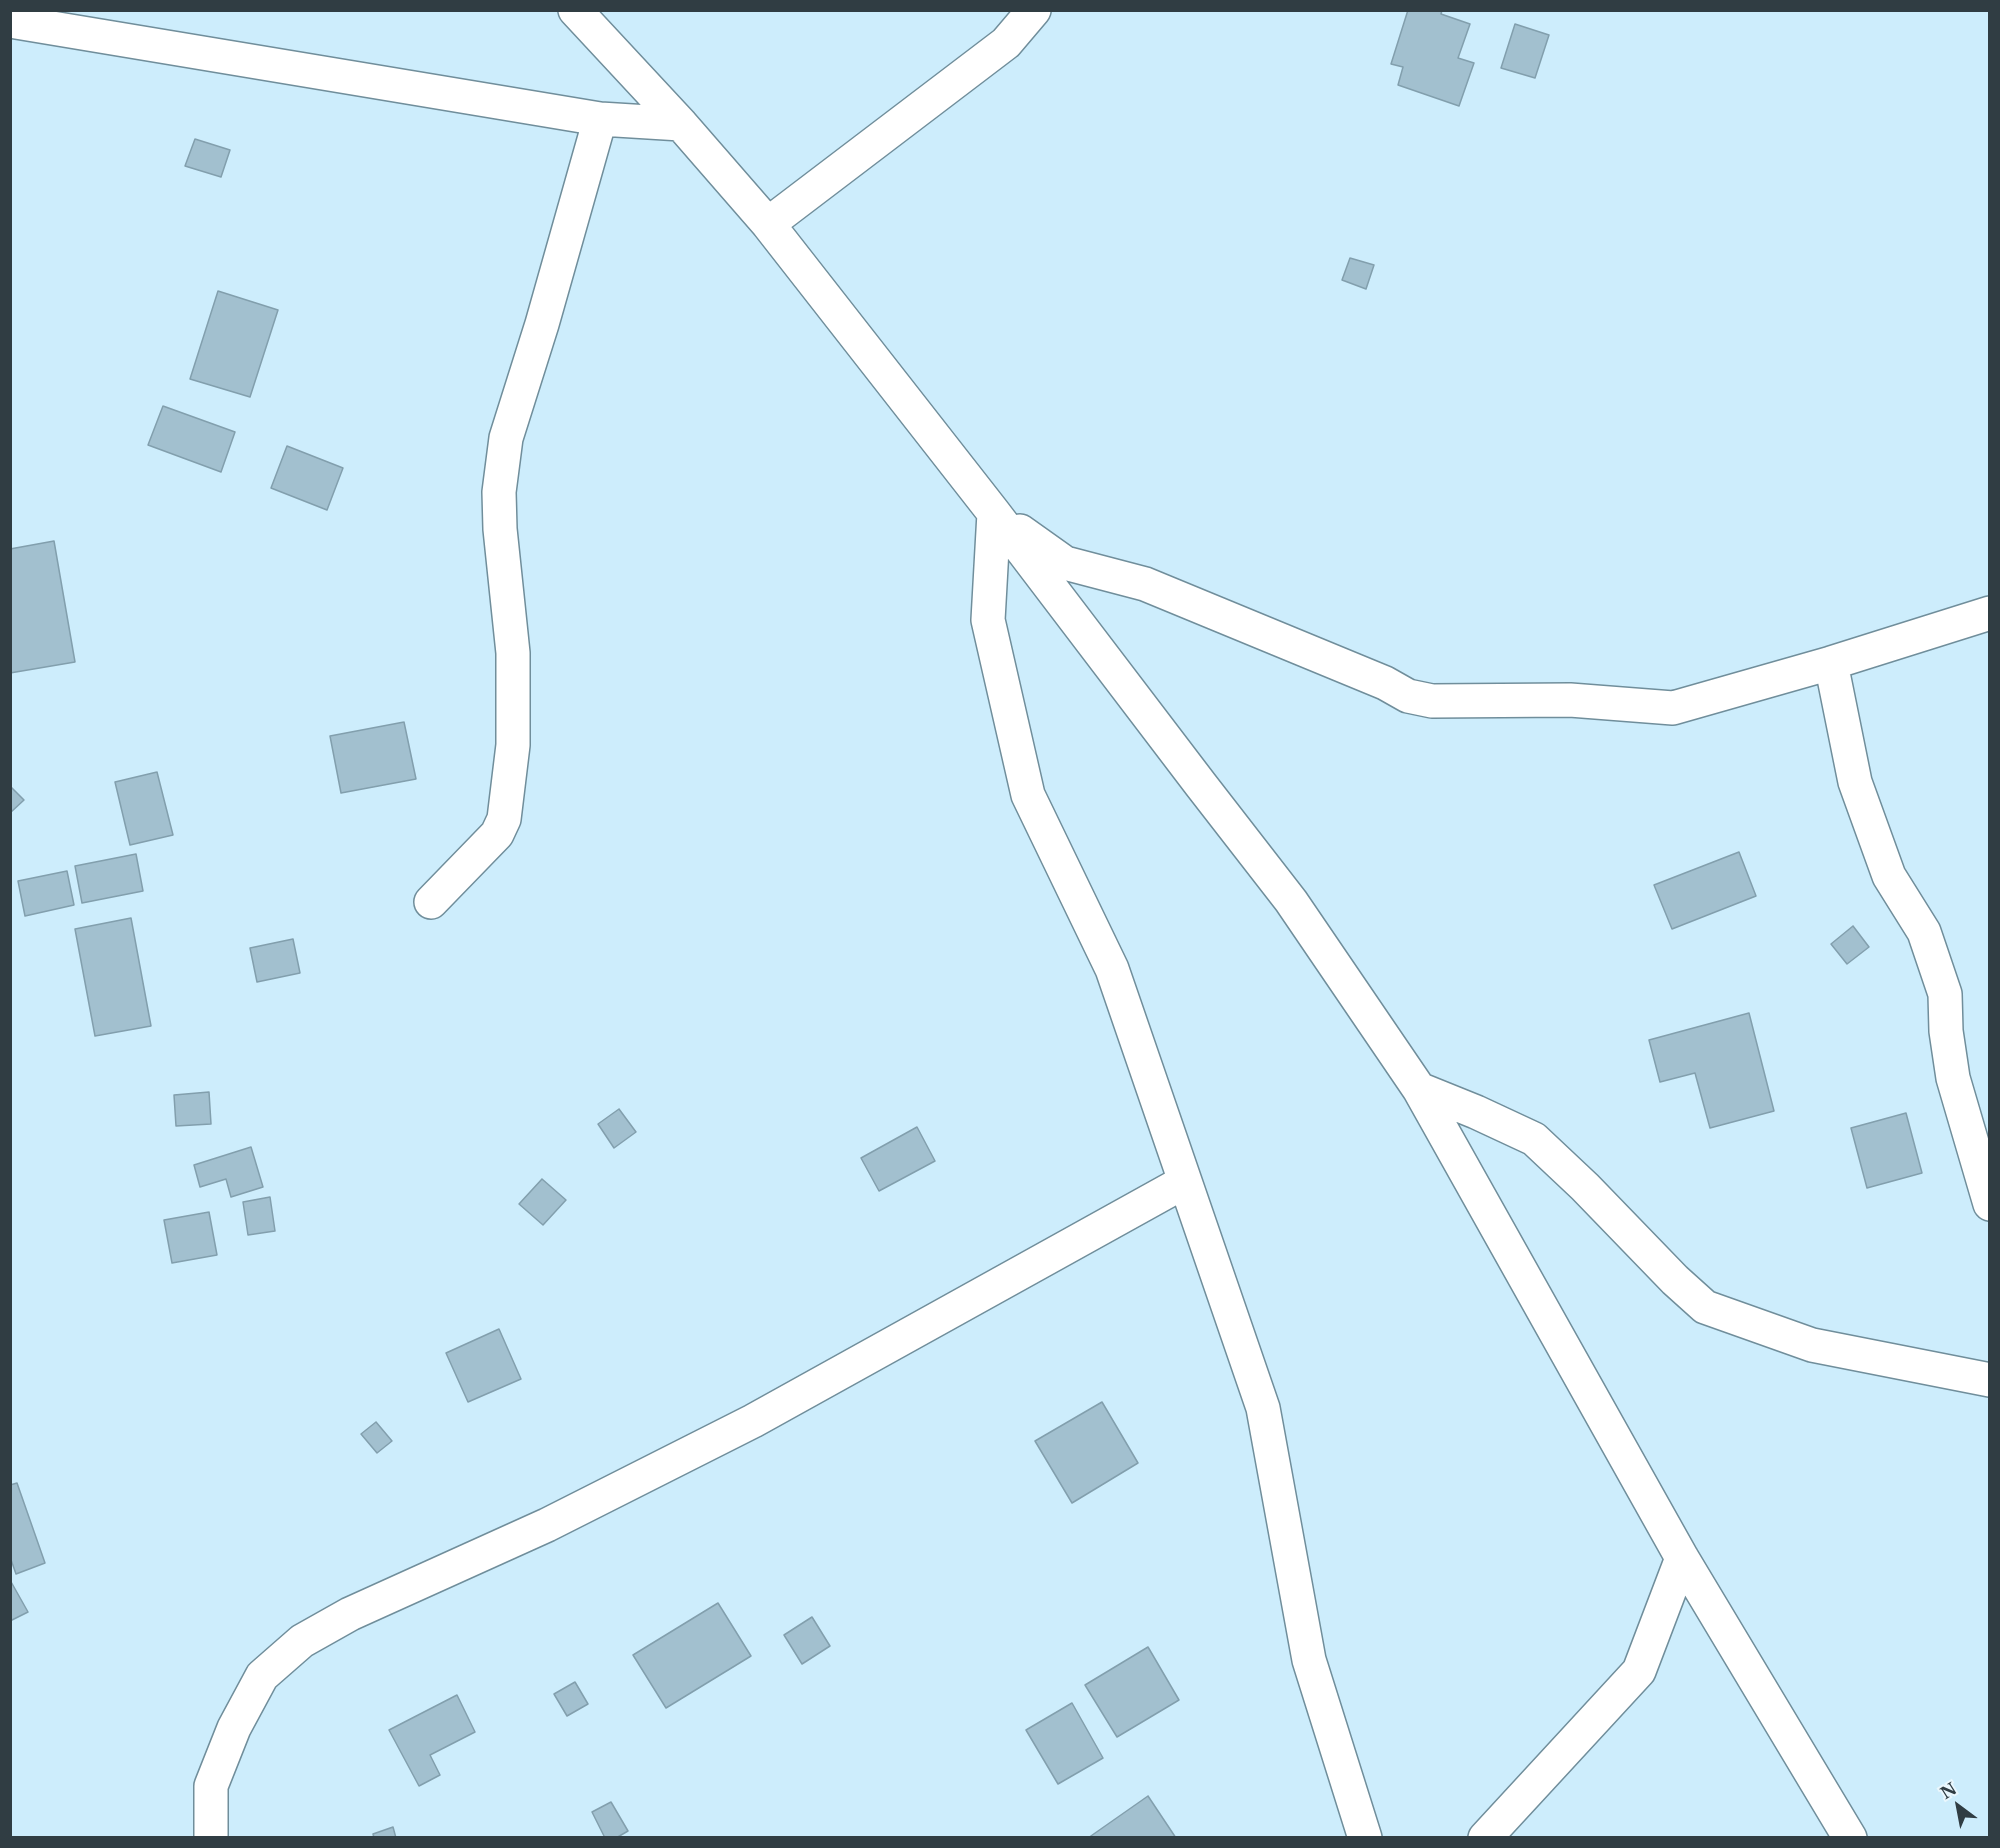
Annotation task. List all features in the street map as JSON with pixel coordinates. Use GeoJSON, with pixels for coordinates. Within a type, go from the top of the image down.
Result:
{"type":"FeatureCollection","features":[{"type":"Feature","properties":{"kind":"street"},"geometry":{"type":"LineString","coordinates":[[575,10],[681,124],[768,225],[994,513],[1291,901],[1419,1089],[1682,1558],[1850,1838]]}},
{"type":"Feature","properties":{"kind":"street"},"geometry":{"type":"LineString","coordinates":[[768,225],[1006,43],[1034,10]]}},
{"type":"Feature","properties":{"kind":"street"},"geometry":{"type":"LineString","coordinates":[[10,21],[600,119],[681,124]]}},
{"type":"Feature","properties":{"kind":"street"},"geometry":{"type":"LineString","coordinates":[[431,902],[497,834],[504,819],[513,744],[513,653],[500,528],[500,481],[506,438],[542,324],[600,119]]}},
{"type":"Feature","properties":{"kind":"street"},"geometry":{"type":"LineString","coordinates":[[994,513],[1065,563],[1144,584],[1385,683],[1408,696],[1432,701],[1570,700],[1673,708],[1831,663],[1989,613]]}},
{"type":"Feature","properties":{"kind":"street"},"geometry":{"type":"LineString","coordinates":[[994,513],[988,620],[1028,795],[1112,969],[1263,1408],[1309,1660],[1365,1838]]}},
{"type":"Feature","properties":{"kind":"street"},"geometry":{"type":"LineString","coordinates":[[1831,663],[1855,782],[1889,876],[1924,932],[1945,994],[1946,1031],[1953,1078],[1989,1204]]}},
{"type":"Feature","properties":{"kind":"street"},"geometry":{"type":"LineString","coordinates":[[1419,1089],[1534,1139],[1705,1307],[1812,1345],[1989,1380]]}},
{"type":"Feature","properties":{"kind":"street"},"geometry":{"type":"LineString","coordinates":[[211,1838],[211,1786],[234,1728],[262,1676],[302,1641],[350,1614],[547,1525],[753,1421],[1184,1182]]}},
{"type":"Feature","properties":{"kind":"street"},"geometry":{"type":"LineString","coordinates":[[1485,1838],[1639,1671],[1682,1558]]}},
{"type":"Feature","properties":{"kind":"building"},"geometry":{"type":"Polygon","coordinates":[[[1408,10],[1442,10],[1441,14],[1470,24],[1458,58],[1474,63],[1459,106],[1398,85],[1403,67],[1391,64],[1408,10]]]}},
{"type":"Feature","properties":{"kind":"building"},"geometry":{"type":"Polygon","coordinates":[[[1515,24],[1549,35],[1535,78],[1501,68],[1515,24]]]}},
{"type":"Feature","properties":{"kind":"building"},"geometry":{"type":"Polygon","coordinates":[[[195,139],[230,150],[221,177],[185,166],[195,139]]]}},
{"type":"Feature","properties":{"kind":"building"},"geometry":{"type":"Polygon","coordinates":[[[1350,258],[1374,265],[1366,289],[1342,280],[1350,258]]]}},
{"type":"Feature","properties":{"kind":"building"},"geometry":{"type":"Polygon","coordinates":[[[218,291],[278,310],[250,397],[190,379],[218,291]]]}},
{"type":"Feature","properties":{"kind":"building"},"geometry":{"type":"Polygon","coordinates":[[[163,406],[235,432],[221,472],[148,445],[163,406]]]}},
{"type":"Feature","properties":{"kind":"building"},"geometry":{"type":"Polygon","coordinates":[[[287,446],[343,468],[327,510],[271,488],[287,446]]]}},
{"type":"Feature","properties":{"kind":"building"},"geometry":{"type":"Polygon","coordinates":[[[54,541],[75,662],[10,673],[10,549],[54,541]]]}},
{"type":"Feature","properties":{"kind":"building"},"geometry":{"type":"Polygon","coordinates":[[[404,722],[416,779],[341,793],[330,736],[404,722]]]}},
{"type":"Feature","properties":{"kind":"building"},"geometry":{"type":"Polygon","coordinates":[[[157,772],[173,835],[130,845],[115,782],[157,772]]]}},
{"type":"Feature","properties":{"kind":"building"},"geometry":{"type":"Polygon","coordinates":[[[10,786],[24,800],[10,813],[10,786]]]}},
{"type":"Feature","properties":{"kind":"building"},"geometry":{"type":"Polygon","coordinates":[[[1739,852],[1756,896],[1672,929],[1654,885],[1739,852]]]}},
{"type":"Feature","properties":{"kind":"building"},"geometry":{"type":"Polygon","coordinates":[[[136,854],[143,891],[82,903],[75,866],[136,854]]]}},
{"type":"Feature","properties":{"kind":"building"},"geometry":{"type":"Polygon","coordinates":[[[67,871],[74,905],[25,916],[18,881],[67,871]]]}},
{"type":"Feature","properties":{"kind":"building"},"geometry":{"type":"Polygon","coordinates":[[[131,918],[151,1026],[95,1036],[75,929],[131,918]]]}},
{"type":"Feature","properties":{"kind":"building"},"geometry":{"type":"Polygon","coordinates":[[[1853,926],[1869,947],[1847,964],[1831,944],[1853,926]]]}},
{"type":"Feature","properties":{"kind":"building"},"geometry":{"type":"Polygon","coordinates":[[[293,939],[300,973],[257,982],[250,948],[293,939]]]}},
{"type":"Feature","properties":{"kind":"building"},"geometry":{"type":"Polygon","coordinates":[[[1749,1013],[1774,1111],[1710,1128],[1695,1073],[1660,1082],[1649,1040],[1749,1013]]]}},
{"type":"Feature","properties":{"kind":"building"},"geometry":{"type":"Polygon","coordinates":[[[209,1092],[211,1124],[176,1126],[174,1095],[209,1092]]]}},
{"type":"Feature","properties":{"kind":"building"},"geometry":{"type":"Polygon","coordinates":[[[619,1109],[636,1132],[614,1148],[598,1124],[619,1109]]]}},
{"type":"Feature","properties":{"kind":"building"},"geometry":{"type":"Polygon","coordinates":[[[1906,1113],[1922,1173],[1867,1188],[1851,1128],[1906,1113]]]}},
{"type":"Feature","properties":{"kind":"building"},"geometry":{"type":"Polygon","coordinates":[[[917,1127],[935,1161],[879,1191],[861,1158],[917,1127]]]}},
{"type":"Feature","properties":{"kind":"building"},"geometry":{"type":"Polygon","coordinates":[[[251,1147],[263,1187],[231,1197],[226,1179],[200,1187],[194,1165],[251,1147]]]}},
{"type":"Feature","properties":{"kind":"building"},"geometry":{"type":"Polygon","coordinates":[[[542,1179],[566,1200],[543,1225],[519,1204],[542,1179]]]}},
{"type":"Feature","properties":{"kind":"building"},"geometry":{"type":"Polygon","coordinates":[[[270,1197],[275,1231],[248,1235],[243,1202],[270,1197]]]}},
{"type":"Feature","properties":{"kind":"building"},"geometry":{"type":"Polygon","coordinates":[[[209,1212],[217,1255],[172,1263],[164,1220],[209,1212]]]}},
{"type":"Feature","properties":{"kind":"building"},"geometry":{"type":"Polygon","coordinates":[[[499,1329],[521,1379],[468,1402],[446,1353],[499,1329]]]}},
{"type":"Feature","properties":{"kind":"building"},"geometry":{"type":"Polygon","coordinates":[[[1102,1402],[1138,1463],[1072,1503],[1035,1441],[1102,1402]]]}},
{"type":"Feature","properties":{"kind":"building"},"geometry":{"type":"Polygon","coordinates":[[[376,1422],[392,1441],[377,1453],[361,1434],[376,1422]]]}},
{"type":"Feature","properties":{"kind":"building"},"geometry":{"type":"Polygon","coordinates":[[[17,1483],[45,1563],[16,1574],[10,1557],[10,1485],[17,1483]]]}},
{"type":"Feature","properties":{"kind":"building"},"geometry":{"type":"Polygon","coordinates":[[[10,1580],[28,1612],[10,1621],[10,1580]]]}},
{"type":"Feature","properties":{"kind":"building"},"geometry":{"type":"Polygon","coordinates":[[[718,1603],[751,1656],[666,1708],[633,1655],[718,1603]]]}},
{"type":"Feature","properties":{"kind":"building"},"geometry":{"type":"Polygon","coordinates":[[[812,1617],[830,1646],[802,1664],[784,1635],[812,1617]]]}},
{"type":"Feature","properties":{"kind":"building"},"geometry":{"type":"Polygon","coordinates":[[[1148,1647],[1179,1700],[1117,1737],[1085,1685],[1148,1647]]]}},
{"type":"Feature","properties":{"kind":"building"},"geometry":{"type":"Polygon","coordinates":[[[575,1682],[588,1704],[567,1716],[554,1694],[575,1682]]]}},
{"type":"Feature","properties":{"kind":"building"},"geometry":{"type":"Polygon","coordinates":[[[457,1695],[475,1732],[430,1755],[440,1775],[419,1786],[389,1730],[457,1695]]]}},
{"type":"Feature","properties":{"kind":"building"},"geometry":{"type":"Polygon","coordinates":[[[1072,1703],[1103,1758],[1058,1784],[1026,1730],[1072,1703]]]}},
{"type":"Feature","properties":{"kind":"building"},"geometry":{"type":"Polygon","coordinates":[[[1148,1796],[1176,1838],[1088,1838],[1148,1796]]]}},
{"type":"Feature","properties":{"kind":"building"},"geometry":{"type":"Polygon","coordinates":[[[611,1802],[628,1831],[616,1838],[605,1838],[592,1812],[611,1802]]]}},
{"type":"Feature","properties":{"kind":"building"},"geometry":{"type":"Polygon","coordinates":[[[393,1827],[396,1838],[374,1838],[373,1834],[393,1827]]]}}]}
